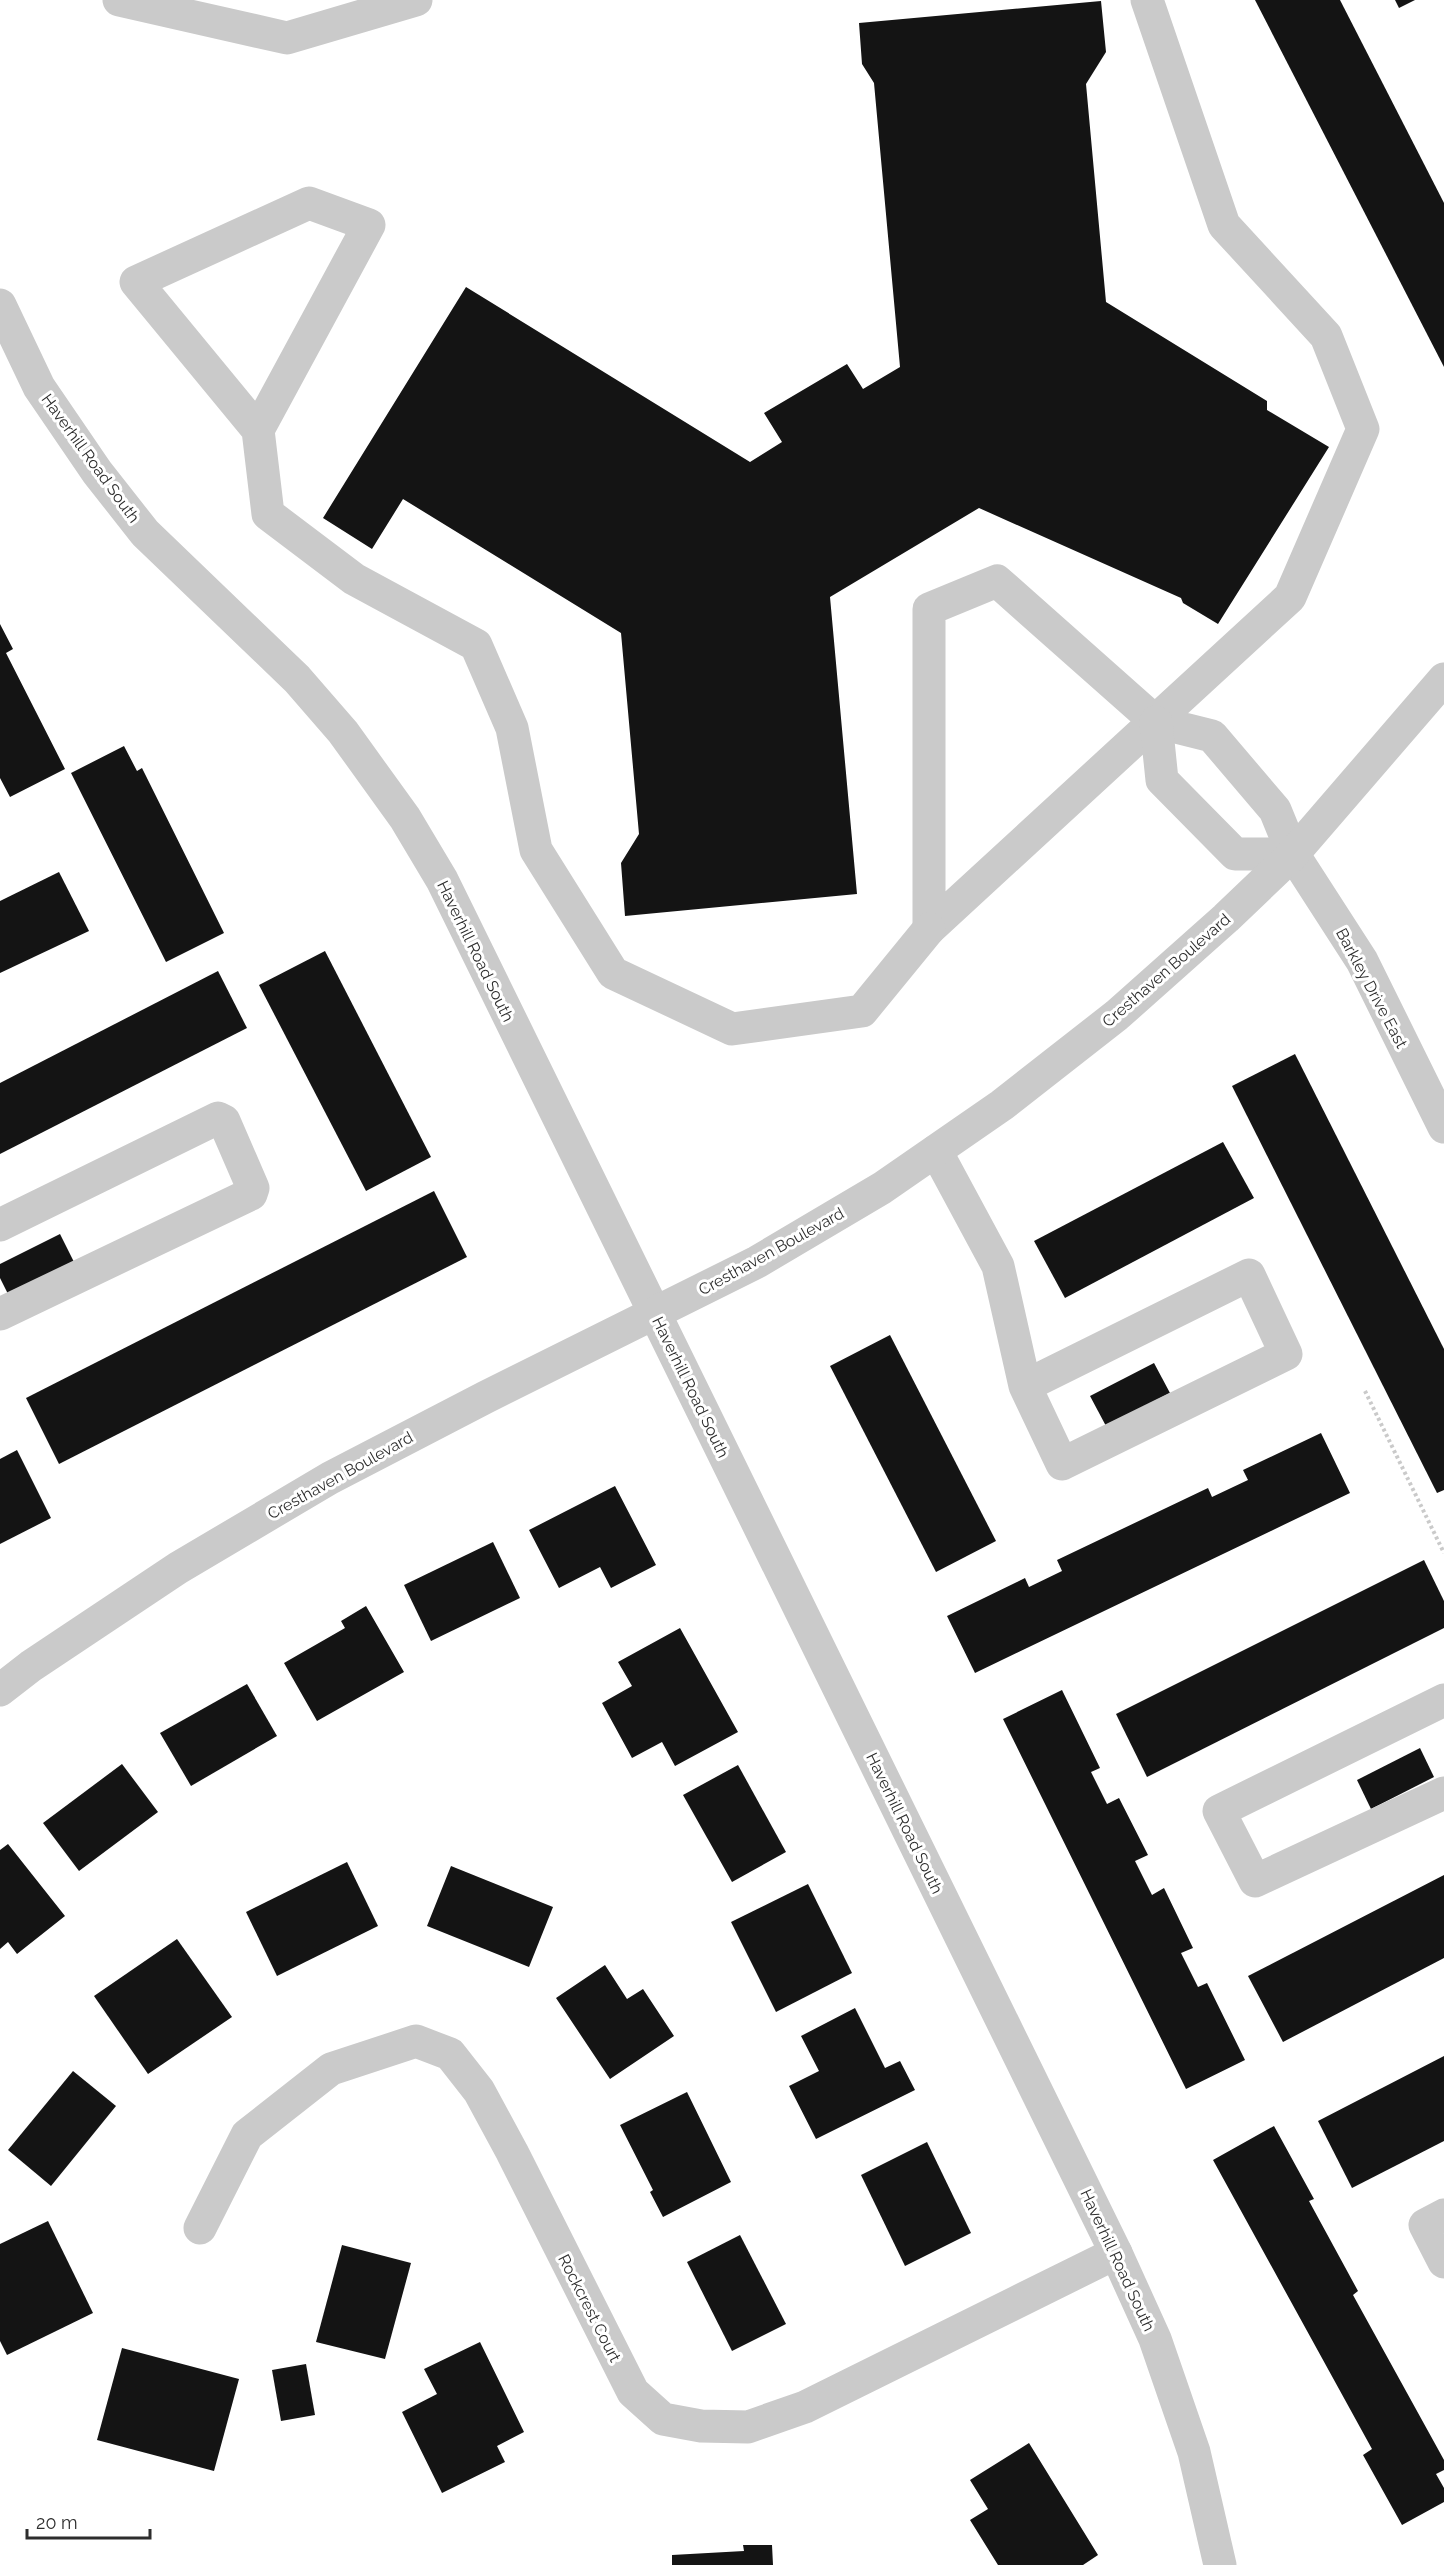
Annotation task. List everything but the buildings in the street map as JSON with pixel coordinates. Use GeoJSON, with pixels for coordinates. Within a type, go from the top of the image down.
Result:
{"type":"FeatureCollection","features":[{"type":"Feature","properties":{"kind":"street"},"geometry":{"type":"LineString","coordinates":[[119,0],[286,38],[416,0]]}},
{"type":"Feature","properties":{"kind":"street"},"geometry":{"type":"LineString","coordinates":[[258,430],[369,225],[309,203],[136,282],[258,430],[268,514],[354,579],[476,645],[512,728],[536,850],[613,973],[732,1029],[862,1011],[929,929],[1290,597],[1363,429],[1326,336],[1224,225],[1147,0]]}},
{"type":"Feature","properties":{"kind":"street","name":"Haverhill Road South"},"geometry":{"type":"LineString","coordinates":[[0,305],[39,387],[104,481],[145,533],[297,679],[343,732],[405,818],[442,880],[1116,2253],[1155,2339],[1194,2452],[1220,2565]]}},
{"type":"Feature","properties":{"kind":"street"},"geometry":{"type":"LineString","coordinates":[[929,929],[928,609],[997,581],[1156,722],[1162,780],[1234,854],[1293,854]]}},
{"type":"Feature","properties":{"kind":"street","name":"Cresthaven Boulevard"},"geometry":{"type":"LineString","coordinates":[[0,1690],[31,1666],[178,1568],[330,1478],[486,1397],[655,1315],[757,1262],[882,1188],[1002,1105],[1117,1015],[1226,918],[1293,854],[1444,679]]}},
{"type":"Feature","properties":{"kind":"street","name":"Barkley Drive East"},"geometry":{"type":"LineString","coordinates":[[1156,722],[1212,736],[1275,810],[1293,854],[1362,961],[1444,1127]]}},
{"type":"Feature","properties":{"kind":"street"},"geometry":{"type":"LineString","coordinates":[[0,1225],[218,1118],[224,1121],[253,1188],[251,1194],[0,1314]]}},
{"type":"Feature","properties":{"kind":"street"},"geometry":{"type":"LineString","coordinates":[[936,1151],[998,1266],[1025,1386],[1062,1464],[1286,1354],[1249,1275],[1025,1386]]}},
{"type":"Feature","properties":{"kind":"street"},"geometry":{"type":"LineString","coordinates":[[1444,1700],[1219,1811],[1255,1881],[1444,1793]]}},
{"type":"Feature","properties":{"kind":"street","name":"Rockcrest Court"},"geometry":{"type":"LineString","coordinates":[[200,2228],[247,2134],[331,2069],[416,2041],[450,2054],[479,2091],[512,2151],[633,2392],[663,2419],[701,2426],[748,2427],[805,2407],[1116,2253]]}},
{"type":"Feature","properties":{"kind":"street"},"geometry":{"type":"LineString","coordinates":[[1444,2214],[1425,2224],[1444,2262]]}},
{"type":"Feature","properties":{"kind":"path"},"geometry":{"type":"LineString","coordinates":[[1365,1391],[1444,1553]]}}]}
